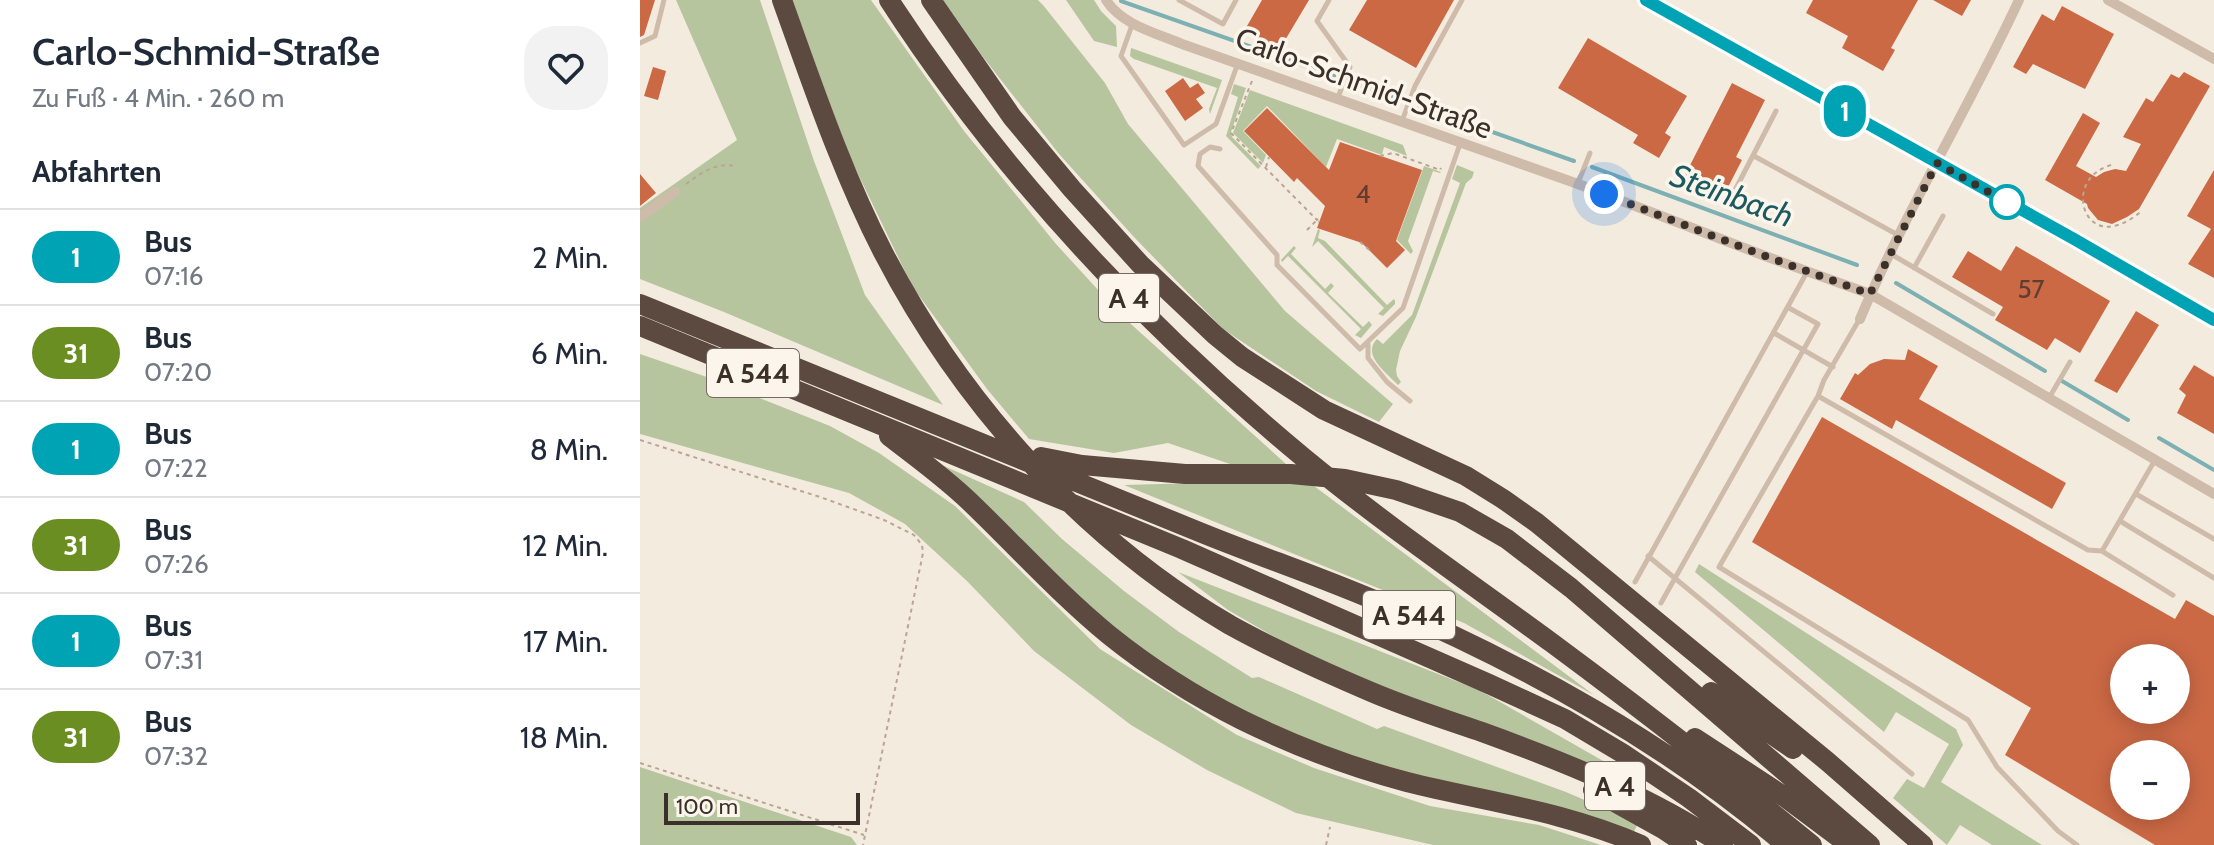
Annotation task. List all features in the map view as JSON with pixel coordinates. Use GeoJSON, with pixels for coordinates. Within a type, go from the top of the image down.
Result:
{"type":"FeatureCollection","features":[{"type":"Feature","properties":{"kind":"highway","name":"A 4"},"geometry":{"type":"LineString","coordinates":[[782,0],[818,101],[864,212],[896,276],[934,339],[986,410],[1041,474],[1102,531],[1169,584],[1228,623],[1300,661],[1640,797],[1723,845]]}},
{"type":"Feature","properties":{"kind":"highway","name":"A 4"},"geometry":{"type":"LineString","coordinates":[[889,0],[974,120],[1074,239],[1162,331],[1227,392],[1352,496],[1625,699],[1812,845]]}},
{"type":"Feature","properties":{"kind":"highway"},"geometry":{"type":"LineString","coordinates":[[931,0],[1012,117],[1072,189],[1140,264],[1215,335],[1242,357],[1324,410],[1437,461],[1503,499],[1537,523],[1805,743],[1923,845]]}},
{"type":"Feature","properties":{"kind":"highway","name":"A 544"},"geometry":{"type":"LineString","coordinates":[[640,304],[1240,549],[1379,602],[1491,653],[1642,738],[1715,789],[1786,845]]}},
{"type":"Feature","properties":{"kind":"highway","name":"A 544"},"geometry":{"type":"LineString","coordinates":[[640,326],[1182,549],[1565,719],[1634,760],[1751,845]]}},
{"type":"Feature","properties":{"kind":"highway"},"geometry":{"type":"LineString","coordinates":[[866,419],[952,485],[1110,636],[1199,697],[1301,747],[1355,767],[1568,818],[1641,845]]}},
{"type":"Feature","properties":{"kind":"highway"},"geometry":{"type":"LineString","coordinates":[[998,449],[1082,465],[1185,474],[1291,474],[1345,479],[1396,490],[1460,512],[1498,533],[1571,588],[1870,845]]}},
{"type":"Feature","properties":{"kind":"highway"},"geometry":{"type":"LineString","coordinates":[[1619,630],[1879,808]]}},
{"type":"Feature","properties":{"kind":"highway"},"geometry":{"type":"LineString","coordinates":[[1625,699],[1700,741],[1782,795],[1849,845]]}},
{"type":"Feature","properties":{"kind":"highway"},"geometry":{"type":"LineString","coordinates":[[1502,740],[1626,807],[1687,845]]}},
{"type":"Feature","properties":{"kind":"street","name":"Carlo-Schmid-Straße"},"geometry":{"type":"LineString","coordinates":[[1106,0],[1112,9],[1132,24],[1182,44],[1578,184],[1870,294],[2214,494]]}},
{"type":"Feature","properties":{"kind":"street"},"geometry":{"type":"LineString","coordinates":[[1646,0],[2214,320]]}},
{"type":"Feature","properties":{"kind":"street"},"geometry":{"type":"LineString","coordinates":[[1860,319],[1899,235],[2019,0]]}},
{"type":"Feature","properties":{"kind":"street"},"geometry":{"type":"LineString","coordinates":[[2108,0],[2214,59]]}},
{"type":"Feature","properties":{"kind":"street"},"geometry":{"type":"LineString","coordinates":[[640,217],[675,192]]}},
{"type":"Feature","properties":{"kind":"lane"},"geometry":{"type":"LineString","coordinates":[[640,43],[655,36],[664,0]]}},
{"type":"Feature","properties":{"kind":"lane"},"geometry":{"type":"LineString","coordinates":[[1179,0],[1223,24],[1236,0]]}},
{"type":"Feature","properties":{"kind":"lane"},"geometry":{"type":"LineString","coordinates":[[1329,0],[1317,21],[1350,67],[1338,98]]}},
{"type":"Feature","properties":{"kind":"lane"},"geometry":{"type":"LineString","coordinates":[[1402,122],[1415,86],[1462,0]]}},
{"type":"Feature","properties":{"kind":"lane"},"geometry":{"type":"LineString","coordinates":[[1132,24],[1121,56],[1184,145],[1216,124],[1238,63]]}},
{"type":"Feature","properties":{"kind":"lane"},"geometry":{"type":"LineString","coordinates":[[1731,198],[1776,111]]}},
{"type":"Feature","properties":{"kind":"lane"},"geometry":{"type":"LineString","coordinates":[[1220,149],[1210,147],[1200,154],[1198,166],[1277,255],[1277,265],[1360,349],[1403,308],[1460,144]]}},
{"type":"Feature","properties":{"kind":"lane"},"geometry":{"type":"LineString","coordinates":[[1578,184],[1590,153]]}},
{"type":"Feature","properties":{"kind":"lane"},"geometry":{"type":"LineString","coordinates":[[1754,156],[1899,235]]}},
{"type":"Feature","properties":{"kind":"lane"},"geometry":{"type":"LineString","coordinates":[[1914,268],[1943,216]]}},
{"type":"Feature","properties":{"kind":"lane"},"geometry":{"type":"LineString","coordinates":[[1890,254],[1993,314]]}},
{"type":"Feature","properties":{"kind":"lane"},"geometry":{"type":"LineString","coordinates":[[1635,582],[1808,271]]}},
{"type":"Feature","properties":{"kind":"lane"},"geometry":{"type":"LineString","coordinates":[[1661,603],[1818,324],[1789,308]]}},
{"type":"Feature","properties":{"kind":"lane"},"geometry":{"type":"LineString","coordinates":[[1860,319],[1719,567],[1968,720],[1997,767],[2058,831],[2077,845]]}},
{"type":"Feature","properties":{"kind":"lane"},"geometry":{"type":"LineString","coordinates":[[1774,333],[1833,367]]}},
{"type":"Feature","properties":{"kind":"lane"},"geometry":{"type":"LineString","coordinates":[[1368,343],[1368,358],[1387,382],[1410,401]]}},
{"type":"Feature","properties":{"kind":"lane"},"geometry":{"type":"LineString","coordinates":[[2049,398],[2070,362]]}},
{"type":"Feature","properties":{"kind":"lane"},"geometry":{"type":"LineString","coordinates":[[1818,396],[2088,550],[2102,551],[2173,595]]}},
{"type":"Feature","properties":{"kind":"lane"},"geometry":{"type":"LineString","coordinates":[[2102,551],[2155,460]]}},
{"type":"Feature","properties":{"kind":"lane"},"geometry":{"type":"LineString","coordinates":[[2136,494],[2214,539]]}},
{"type":"Feature","properties":{"kind":"lane"},"geometry":{"type":"LineString","coordinates":[[2120,521],[2214,578]]}},
{"type":"Feature","properties":{"kind":"lane"},"geometry":{"type":"LineString","coordinates":[[1648,556],[1912,774]]}},
{"type":"Feature","properties":{"kind":"path"},"geometry":{"type":"LineString","coordinates":[[1256,69],[1231,133],[1318,221]]}},
{"type":"Feature","properties":{"kind":"path"},"geometry":{"type":"LineString","coordinates":[[1380,156],[1393,153],[1440,170],[1445,158],[1454,162]]}},
{"type":"Feature","properties":{"kind":"path"},"geometry":{"type":"LineString","coordinates":[[1266,168],[1269,157]]}},
{"type":"Feature","properties":{"kind":"path"},"geometry":{"type":"LineString","coordinates":[[675,192],[703,172],[724,164],[735,166]]}},
{"type":"Feature","properties":{"kind":"path"},"geometry":{"type":"LineString","coordinates":[[1420,170],[1422,164]]}},
{"type":"Feature","properties":{"kind":"path"},"geometry":{"type":"LineString","coordinates":[[2111,165],[2101,168],[2089,178],[2082,195],[2084,209],[2095,223],[2111,227],[2142,211]]}},
{"type":"Feature","properties":{"kind":"path"},"geometry":{"type":"LineString","coordinates":[[1307,230],[1321,217]]}},
{"type":"Feature","properties":{"kind":"path"},"geometry":{"type":"LineString","coordinates":[[1360,242],[1372,252]]}},
{"type":"Feature","properties":{"kind":"path"},"geometry":{"type":"LineString","coordinates":[[640,440],[884,520],[914,535],[922,545],[923,553],[863,845]]}},
{"type":"Feature","properties":{"kind":"path"},"geometry":{"type":"LineString","coordinates":[[640,763],[865,835]]}},
{"type":"Feature","properties":{"kind":"path"},"geometry":{"type":"LineString","coordinates":[[1326,845],[1330,827]]}},
{"type":"Feature","properties":{"kind":"green space"},"geometry":{"type":"Polygon","coordinates":[[[676,0],[760,0],[814,161],[865,295],[943,405],[640,279],[640,208],[737,140],[676,0]]]}},
{"type":"Feature","properties":{"kind":"green space"},"geometry":{"type":"Polygon","coordinates":[[[792,0],[871,0],[964,131],[1056,244],[1122,316],[1286,464],[1233,465],[1168,443],[1114,453],[1029,439],[987,389],[912,286],[846,149],[792,0]]]}},
{"type":"Feature","properties":{"kind":"green space"},"geometry":{"type":"Polygon","coordinates":[[[943,0],[1038,0],[1105,83],[1128,124],[1285,311],[1393,404],[1379,422],[1316,391],[1223,329],[1059,154],[943,0]]]}},
{"type":"Feature","properties":{"kind":"green space"},"geometry":{"type":"Polygon","coordinates":[[[1066,0],[1094,0],[1116,26],[1117,47],[1094,41],[1066,0]]]}},
{"type":"Feature","properties":{"kind":"green space"},"geometry":{"type":"Polygon","coordinates":[[[1131,48],[1222,80],[1210,114],[1217,88],[1134,59],[1130,56],[1131,48]]]}},
{"type":"Feature","properties":{"kind":"green space"},"geometry":{"type":"Polygon","coordinates":[[[1234,84],[1246,88],[1232,137],[1261,166],[1258,169],[1226,136],[1238,97],[1231,94],[1234,84]]]}},
{"type":"Feature","properties":{"kind":"green space"},"geometry":{"type":"Polygon","coordinates":[[[1250,90],[1403,145],[1407,156],[1384,147],[1382,155],[1337,139],[1326,167],[1267,106],[1243,131],[1266,155],[1263,163],[1233,133],[1250,90]]]}},
{"type":"Feature","properties":{"kind":"green space"},"geometry":{"type":"Polygon","coordinates":[[[1457,165],[1474,172],[1466,183],[1416,317],[1400,351],[1396,370],[1401,382],[1398,385],[1377,364],[1373,345],[1377,339],[1383,344],[1412,315],[1460,183],[1452,179],[1457,165]]]}},
{"type":"Feature","properties":{"kind":"green space"},"geometry":{"type":"Polygon","coordinates":[[[1424,166],[1441,172],[1433,171],[1408,241],[1413,251],[1411,254],[1397,240],[1424,166]]]}},
{"type":"Feature","properties":{"kind":"green space"},"geometry":{"type":"Polygon","coordinates":[[[1318,229],[1318,238],[1325,241],[1387,305],[1394,299],[1395,304],[1383,316],[1378,314],[1384,308],[1318,241],[1312,247],[1318,229]]]}},
{"type":"Feature","properties":{"kind":"green space"},"geometry":{"type":"Polygon","coordinates":[[[1294,246],[1296,248],[1291,254],[1325,289],[1331,283],[1334,286],[1328,293],[1363,327],[1369,321],[1372,325],[1361,338],[1355,335],[1361,329],[1288,256],[1282,262],[1294,246]]]}},
{"type":"Feature","properties":{"kind":"green space"},"geometry":{"type":"Polygon","coordinates":[[[640,354],[830,426],[879,453],[955,506],[1100,649],[1237,735],[1314,768],[1430,806],[1539,825],[1601,845],[1433,845],[1296,813],[1207,770],[1131,725],[1034,651],[968,582],[905,524],[849,493],[640,434],[640,354]]]}},
{"type":"Feature","properties":{"kind":"green space"},"geometry":{"type":"Polygon","coordinates":[[[942,465],[1024,502],[1124,591],[1179,632],[1252,678],[1259,677],[1377,729],[1384,726],[1566,792],[1638,823],[1633,834],[1419,779],[1304,742],[1190,683],[1124,639],[942,465]]]}},
{"type":"Feature","properties":{"kind":"green space"},"geometry":{"type":"Polygon","coordinates":[[[1306,480],[1594,695],[1464,623],[1124,485],[1306,480]]]}},
{"type":"Feature","properties":{"kind":"green space"},"geometry":{"type":"Polygon","coordinates":[[[1699,564],[1956,729],[1963,745],[1941,782],[2042,845],[1992,845],[1960,825],[1947,845],[1893,798],[1907,779],[1924,788],[1949,744],[1896,712],[1884,732],[1695,572],[1699,564]]]}},
{"type":"Feature","properties":{"kind":"green space"},"geometry":{"type":"Polygon","coordinates":[[[1178,572],[1479,690],[1619,770],[1636,782],[1635,787],[1397,693],[1285,643],[1228,610],[1178,572]]]}},
{"type":"Feature","properties":{"kind":"green space"},"geometry":{"type":"Polygon","coordinates":[[[640,767],[851,837],[857,845],[640,845],[640,767]]]}},
{"type":"Feature","properties":{"kind":"building"},"geometry":{"type":"Polygon","coordinates":[[[640,0],[655,0],[644,35],[640,37],[640,0]]]}},
{"type":"Feature","properties":{"kind":"building"},"geometry":{"type":"Polygon","coordinates":[[[1262,0],[1309,0],[1281,47],[1243,33],[1262,0]]]}},
{"type":"Feature","properties":{"kind":"building"},"geometry":{"type":"Polygon","coordinates":[[[1367,0],[1454,0],[1416,68],[1349,30],[1367,0]]]}},
{"type":"Feature","properties":{"kind":"building"},"geometry":{"type":"Polygon","coordinates":[[[1813,0],[1918,0],[1891,48],[1895,50],[1883,71],[1842,48],[1848,36],[1806,13],[1813,0]]]}},
{"type":"Feature","properties":{"kind":"building"},"geometry":{"type":"Polygon","coordinates":[[[1933,0],[1971,0],[1962,16],[1933,0]]]}},
{"type":"Feature","properties":{"kind":"building"},"geometry":{"type":"Polygon","coordinates":[[[2062,6],[2114,34],[2085,89],[2033,64],[2026,74],[2013,67],[2042,14],[2054,21],[2062,6]]]}},
{"type":"Feature","properties":{"kind":"building"},"geometry":{"type":"Polygon","coordinates":[[[1588,38],[1687,96],[1665,133],[1671,137],[1659,158],[1633,143],[1638,135],[1558,88],[1588,38]]]}},
{"type":"Feature","properties":{"kind":"building"},"geometry":{"type":"Polygon","coordinates":[[[653,67],[666,71],[658,100],[644,96],[653,67]]]}},
{"type":"Feature","properties":{"kind":"building"},"geometry":{"type":"Polygon","coordinates":[[[2184,72],[2210,86],[2139,209],[2112,224],[2098,220],[2087,204],[2045,180],[2083,113],[2100,123],[2076,166],[2096,177],[2115,169],[2126,171],[2141,144],[2123,137],[2146,98],[2153,102],[2171,74],[2179,78],[2184,72]]]}},
{"type":"Feature","properties":{"kind":"building"},"geometry":{"type":"Polygon","coordinates":[[[1183,78],[1190,88],[1198,83],[1205,93],[1196,99],[1203,108],[1185,121],[1165,91],[1183,78]]]}},
{"type":"Feature","properties":{"kind":"building"},"geometry":{"type":"Polygon","coordinates":[[[1732,83],[1765,100],[1736,157],[1742,160],[1723,197],[1684,177],[1732,83]]]}},
{"type":"Feature","properties":{"kind":"building"},"geometry":{"type":"Polygon","coordinates":[[[1267,108],[1329,170],[1340,142],[1422,170],[1396,241],[1405,250],[1387,268],[1362,243],[1317,228],[1325,206],[1297,178],[1294,182],[1244,131],[1267,108]]]}},
{"type":"Feature","properties":{"kind":"building"},"geometry":{"type":"Polygon","coordinates":[[[2214,170],[2214,278],[2188,264],[2211,229],[2187,216],[2214,170]]]}},
{"type":"Feature","properties":{"kind":"building"},"geometry":{"type":"Polygon","coordinates":[[[640,174],[656,193],[640,206],[640,174]]]}},
{"type":"Feature","properties":{"kind":"building"},"geometry":{"type":"Polygon","coordinates":[[[2016,246],[2110,301],[2080,353],[2055,338],[2047,350],[1995,320],[2003,307],[1952,277],[1968,251],[2001,271],[2016,246]]]}},
{"type":"Feature","properties":{"kind":"building"},"geometry":{"type":"Polygon","coordinates":[[[2136,311],[2159,325],[2117,393],[2094,381],[2136,311]]]}},
{"type":"Feature","properties":{"kind":"building"},"geometry":{"type":"Polygon","coordinates":[[[1908,349],[1938,366],[1919,399],[2066,483],[2052,509],[1896,420],[1892,429],[1840,399],[1855,373],[1858,375],[1870,364],[1884,359],[1905,360],[1908,349]]]}},
{"type":"Feature","properties":{"kind":"building"},"geometry":{"type":"Polygon","coordinates":[[[2194,365],[2214,377],[2214,434],[2177,413],[2186,395],[2179,389],[2194,365]]]}},
{"type":"Feature","properties":{"kind":"building"},"geometry":{"type":"Polygon","coordinates":[[[1822,417],[2175,619],[2186,600],[2214,616],[2214,845],[2155,845],[2113,820],[2190,820],[2190,740],[2110,740],[2110,818],[2005,755],[2031,708],[1752,542],[1822,417]]]}},
{"type":"Feature","properties":{"kind":"waterway","name":"Steinbach"},"geometry":{"type":"LineString","coordinates":[[1121,1],[1334,76]]}},
{"type":"Feature","properties":{"kind":"waterway","name":"Steinbach"},"geometry":{"type":"LineString","coordinates":[[1353,83],[1397,98]]}},
{"type":"Feature","properties":{"kind":"waterway","name":"Steinbach"},"geometry":{"type":"LineString","coordinates":[[1419,106],[1574,161]]}},
{"type":"Feature","properties":{"kind":"waterway","name":"Steinbach"},"geometry":{"type":"LineString","coordinates":[[1592,167],[1857,265]]}},
{"type":"Feature","properties":{"kind":"waterway","name":"Steinbach"},"geometry":{"type":"LineString","coordinates":[[1896,283],[2045,371]]}},
{"type":"Feature","properties":{"kind":"waterway","name":"Steinbach"},"geometry":{"type":"LineString","coordinates":[[2062,381],[2128,420]]}},
{"type":"Feature","properties":{"kind":"waterway","name":"Steinbach"},"geometry":{"type":"LineString","coordinates":[[2159,438],[2214,470]]}},
{"type":"Feature","properties":{"kind":"bus line","name":"1"},"geometry":{"type":"LineString","coordinates":[[1646,0],[2214,320]]}},
{"type":"Feature","properties":{"kind":"route"},"geometry":{"type":"LineString","coordinates":[[1604,194],[1870,294],[1937,163],[2007,202]]}}]}
